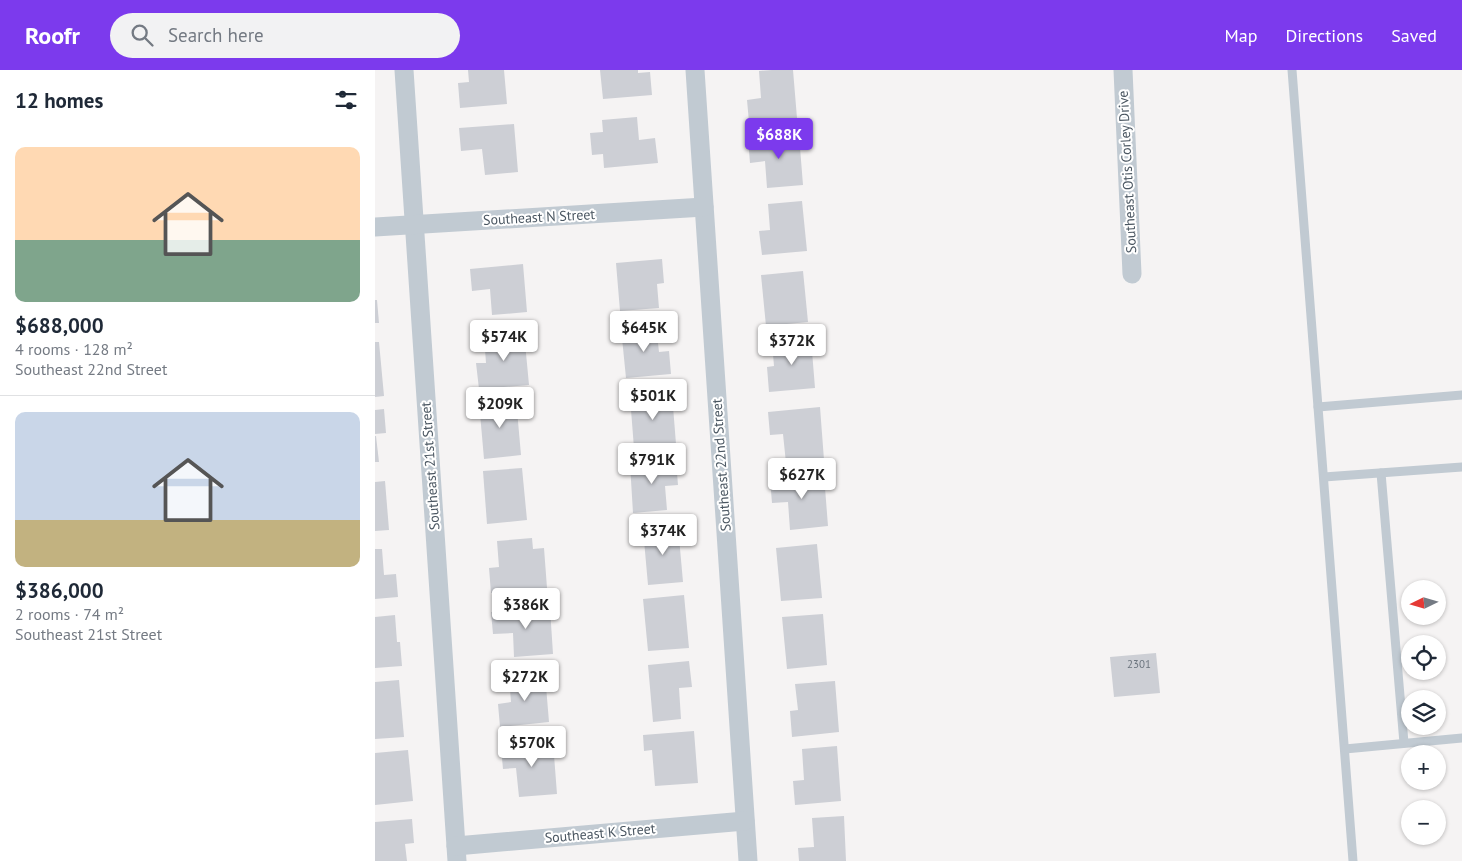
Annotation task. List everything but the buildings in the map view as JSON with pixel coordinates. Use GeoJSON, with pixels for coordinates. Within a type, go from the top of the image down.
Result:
{"type":"FeatureCollection","features":[{"type":"Feature","properties":{"kind":"street","name":"Southeast 21st Street"},"geometry":{"type":"LineString","coordinates":[[404,70],[456,854]]}},
{"type":"Feature","properties":{"kind":"street","name":"Southeast 22nd Street"},"geometry":{"type":"LineString","coordinates":[[695,70],[747,861]]}},
{"type":"Feature","properties":{"kind":"street","name":"Southeast Otis Corley Drive"},"geometry":{"type":"LineString","coordinates":[[1123,70],[1132,274]]}},
{"type":"Feature","properties":{"kind":"street","name":"Southeast N Street"},"geometry":{"type":"LineString","coordinates":[[375,227],[704,207]]}},
{"type":"Feature","properties":{"kind":"street","name":"Southeast K Street"},"geometry":{"type":"LineString","coordinates":[[456,854],[745,821]]}},
{"type":"Feature","properties":{"kind":"lane"},"geometry":{"type":"LineString","coordinates":[[1292,70],[1353,861]]}},
{"type":"Feature","properties":{"kind":"lane"},"geometry":{"type":"LineString","coordinates":[[1318,407],[1462,395]]}},
{"type":"Feature","properties":{"kind":"lane"},"geometry":{"type":"LineString","coordinates":[[1324,477],[1462,467]]}},
{"type":"Feature","properties":{"kind":"lane"},"geometry":{"type":"LineString","coordinates":[[1381,473],[1404,743]]}},
{"type":"Feature","properties":{"kind":"lane"},"geometry":{"type":"LineString","coordinates":[[1345,749],[1462,738]]}}]}
